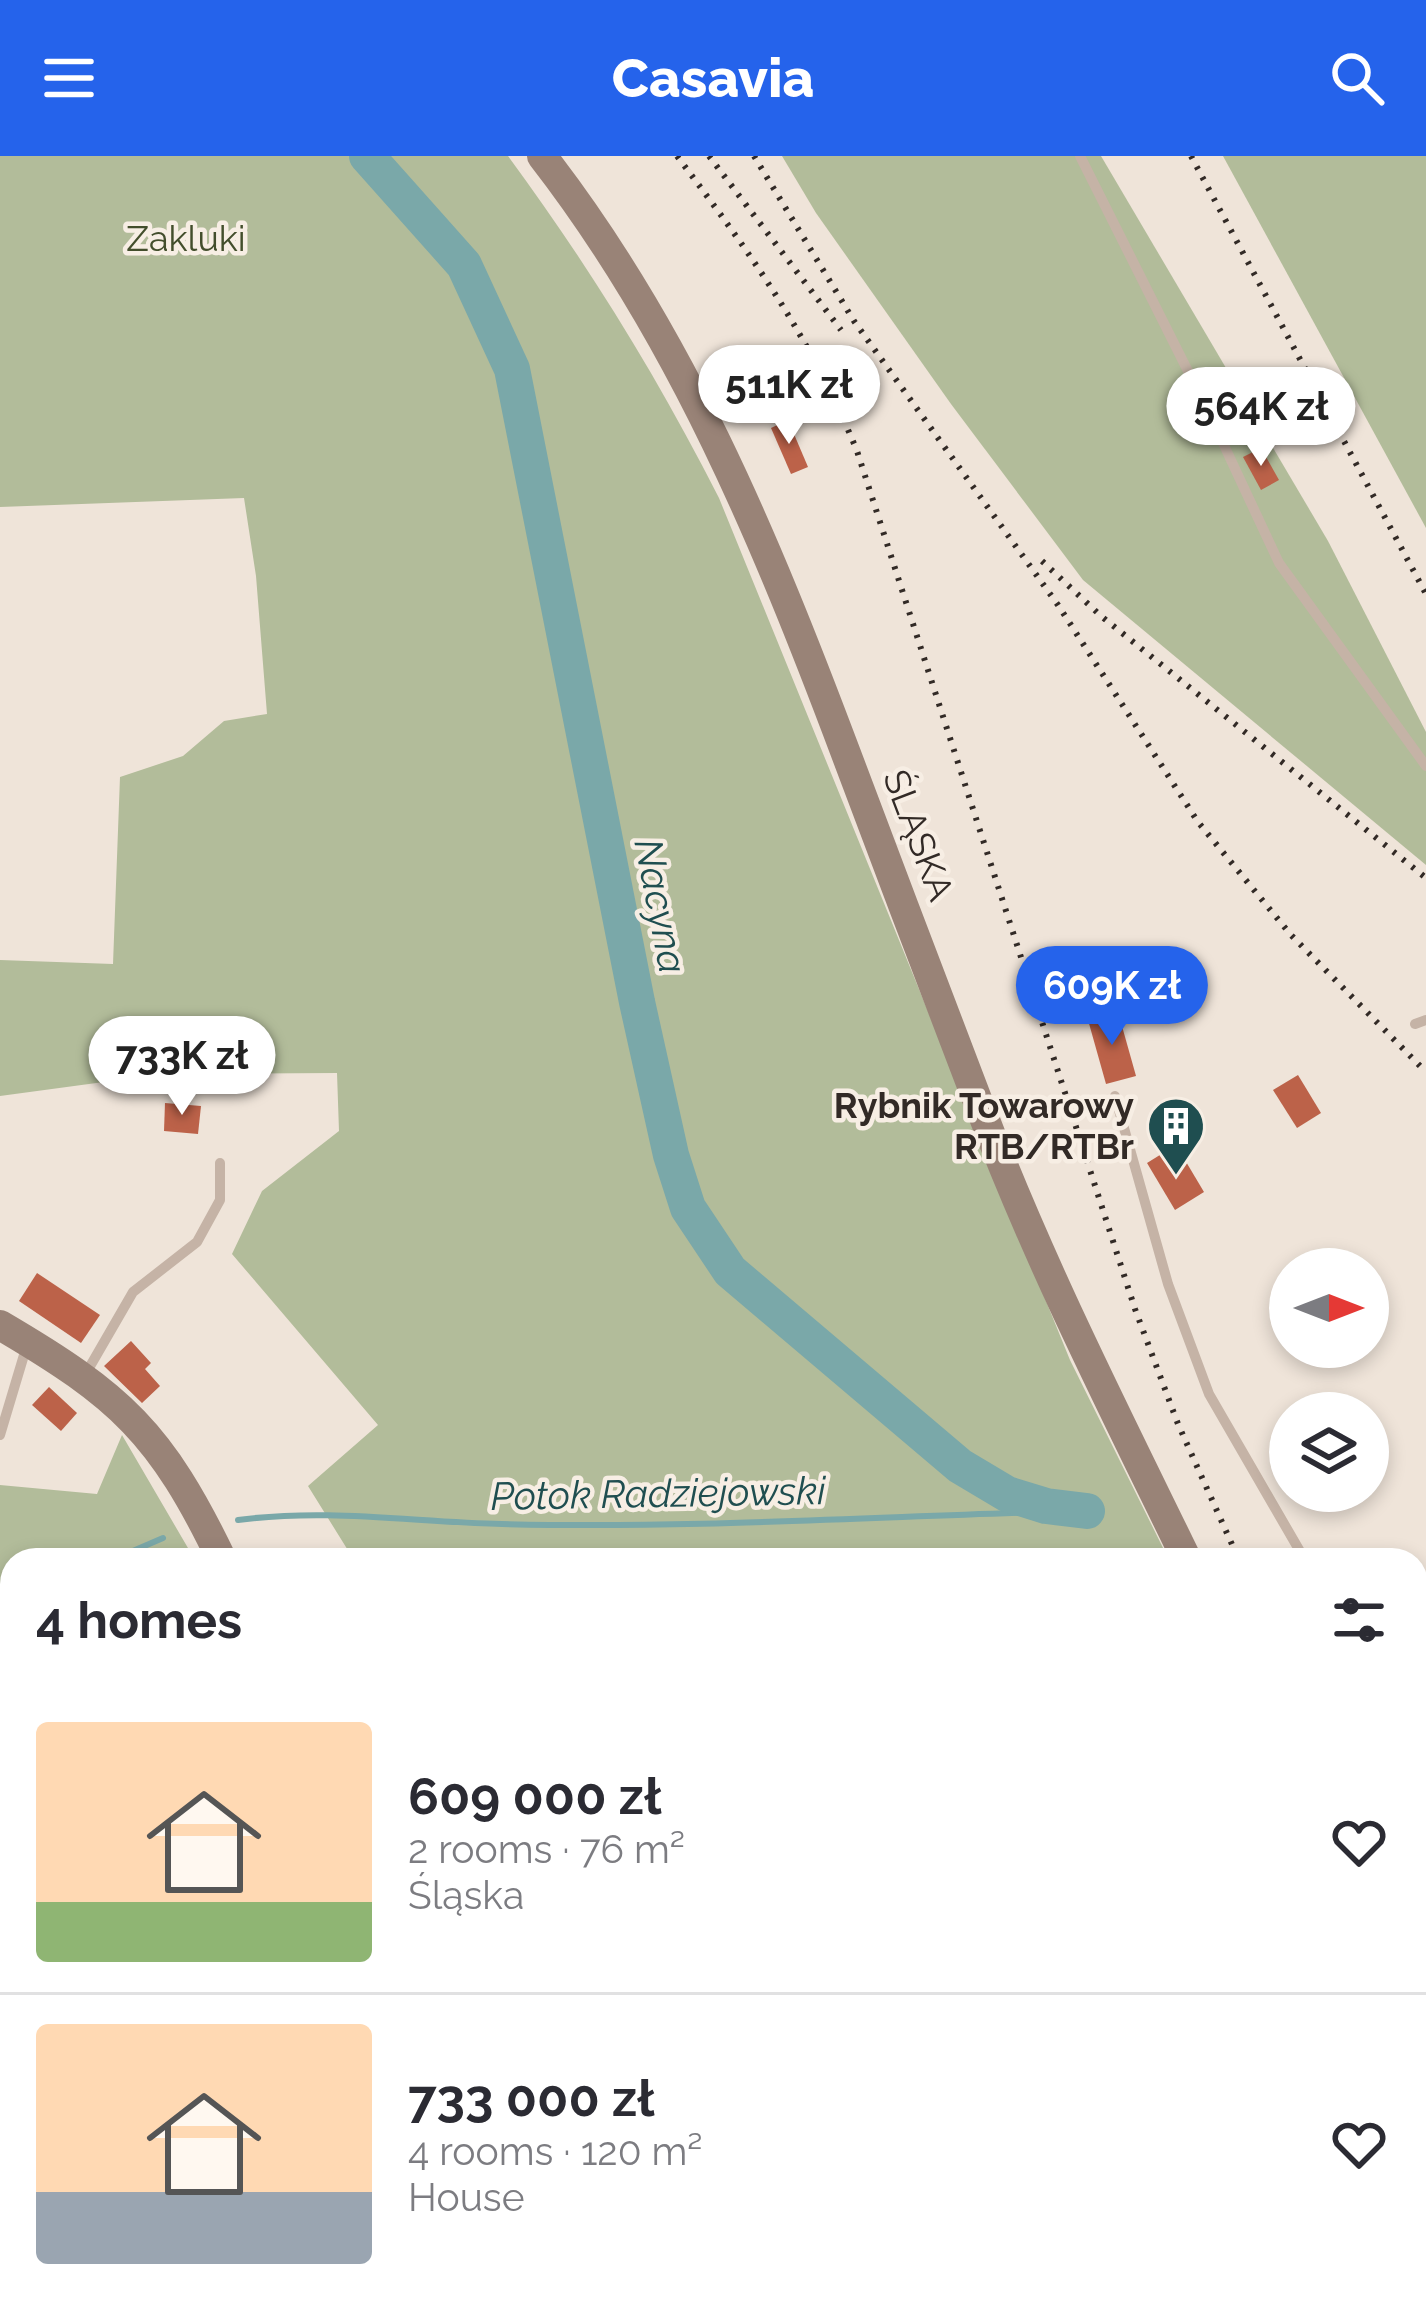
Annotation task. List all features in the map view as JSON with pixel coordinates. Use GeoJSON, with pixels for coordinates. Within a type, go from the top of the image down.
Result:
{"type":"FeatureCollection","features":[{"type":"Feature","properties":{"kind":"street","name":"ŚLĄSKA"},"geometry":{"type":"LineString","coordinates":[[542,156],[640,299],[735,477],[801,635],[1016,1200],[1181,1548]]}},
{"type":"Feature","properties":{"kind":"street"},"geometry":{"type":"LineString","coordinates":[[0,1325],[84,1378],[125,1411],[162,1451],[216,1548]]}},
{"type":"Feature","properties":{"kind":"lane"},"geometry":{"type":"LineString","coordinates":[[1080,156],[1279,563],[1426,766]]}},
{"type":"Feature","properties":{"kind":"lane"},"geometry":{"type":"LineString","coordinates":[[1115,1096],[1168,1284],[1209,1394],[1299,1548]]}},
{"type":"Feature","properties":{"kind":"lane"},"geometry":{"type":"LineString","coordinates":[[84,1378],[133,1292],[197,1242],[220,1200],[220,1163]]}},
{"type":"Feature","properties":{"kind":"lane"},"geometry":{"type":"LineString","coordinates":[[0,1435],[28,1342]]}},
{"type":"Feature","properties":{"kind":"green space","name":"Zakluki"},"geometry":{"type":"Polygon","coordinates":[[[0,156],[508,156],[621,322],[719,498],[1070,1360],[1163,1548],[347,1548],[308,1486],[378,1425],[232,1254],[262,1191],[339,1131],[337,1073],[163,1074],[0,1096],[0,960],[113,964],[120,777],[183,756],[224,721],[267,714],[256,576],[244,498],[0,507],[0,156]]]}},
{"type":"Feature","properties":{"kind":"green space"},"geometry":{"type":"Polygon","coordinates":[[[782,156],[1101,156],[1328,541],[1426,732],[1426,865],[1083,580],[951,404],[816,213],[782,156]]]}},
{"type":"Feature","properties":{"kind":"green space"},"geometry":{"type":"Polygon","coordinates":[[[1223,156],[1426,156],[1426,528],[1223,156]]]}},
{"type":"Feature","properties":{"kind":"green space"},"geometry":{"type":"Polygon","coordinates":[[[122,1435],[188,1548],[0,1548],[0,1485],[97,1494],[122,1435]]]}},
{"type":"Feature","properties":{"kind":"building"},"geometry":{"type":"Polygon","coordinates":[[[788,420],[808,467],[791,474],[771,428],[788,420]]]}},
{"type":"Feature","properties":{"kind":"building"},"geometry":{"type":"Polygon","coordinates":[[[1261,448],[1279,480],[1261,490],[1243,457],[1261,448]]]}},
{"type":"Feature","properties":{"kind":"building"},"geometry":{"type":"Polygon","coordinates":[[[1118,1012],[1136,1076],[1106,1084],[1088,1020],[1118,1012]]]}},
{"type":"Feature","properties":{"kind":"building"},"geometry":{"type":"Polygon","coordinates":[[[1298,1075],[1321,1113],[1297,1128],[1273,1090],[1298,1075]]]}},
{"type":"Feature","properties":{"kind":"building"},"geometry":{"type":"Polygon","coordinates":[[[165,1103],[201,1106],[198,1134],[164,1131],[165,1103]]]}},
{"type":"Feature","properties":{"kind":"building","name":"Rybnik Towarowy RTB/RTBr"},"geometry":{"type":"Polygon","coordinates":[[[1176,1145],[1204,1192],[1175,1210],[1147,1163],[1176,1145]]]}},
{"type":"Feature","properties":{"kind":"building"},"geometry":{"type":"Polygon","coordinates":[[[37,1273],[100,1315],[81,1343],[19,1301],[37,1273]]]}},
{"type":"Feature","properties":{"kind":"building"},"geometry":{"type":"Polygon","coordinates":[[[131,1341],[151,1363],[145,1369],[160,1386],[142,1403],[104,1366],[131,1341]]]}},
{"type":"Feature","properties":{"kind":"building"},"geometry":{"type":"Polygon","coordinates":[[[49,1387],[77,1413],[61,1431],[32,1405],[49,1387]]]}},
{"type":"Feature","properties":{"kind":"waterway","name":"Nacyna"},"geometry":{"type":"LineString","coordinates":[[367,156],[464,265],[512,369],[637,1002],[671,1155],[688,1208],[730,1271],[960,1466],[1007,1494],[1046,1506],[1087,1511]]}},
{"type":"Feature","properties":{"kind":"waterway","name":"Potok Radziejowski"},"geometry":{"type":"LineString","coordinates":[[238,1520],[337,1515],[502,1524],[646,1525],[1078,1511]]}},
{"type":"Feature","properties":{"kind":"waterway","name":"Potok Radziejowski"},"geometry":{"type":"LineString","coordinates":[[140,1548],[163,1538]]}},
{"type":"Feature","properties":{"kind":"railway"},"geometry":{"type":"LineString","coordinates":[[677,156],[777,297],[819,370],[857,451],[1135,1309],[1178,1424],[1234,1548]]}},
{"type":"Feature","properties":{"kind":"railway"},"geometry":{"type":"LineString","coordinates":[[709,156],[841,330]]}},
{"type":"Feature","properties":{"kind":"railway"},"geometry":{"type":"LineString","coordinates":[[754,156],[854,321],[1058,605],[1198,822],[1291,935],[1426,1072]]}},
{"type":"Feature","properties":{"kind":"railway"},"geometry":{"type":"LineString","coordinates":[[1191,156],[1426,594]]}},
{"type":"Feature","properties":{"kind":"railway"},"geometry":{"type":"LineString","coordinates":[[1042,561],[1101,616],[1426,878]]}},
{"type":"Feature","properties":{"kind":"place","name":"Rybnik Towarowy RTB/RTBr"},"geometry":{"type":"Point","coordinates":[1176,1177]}}]}
